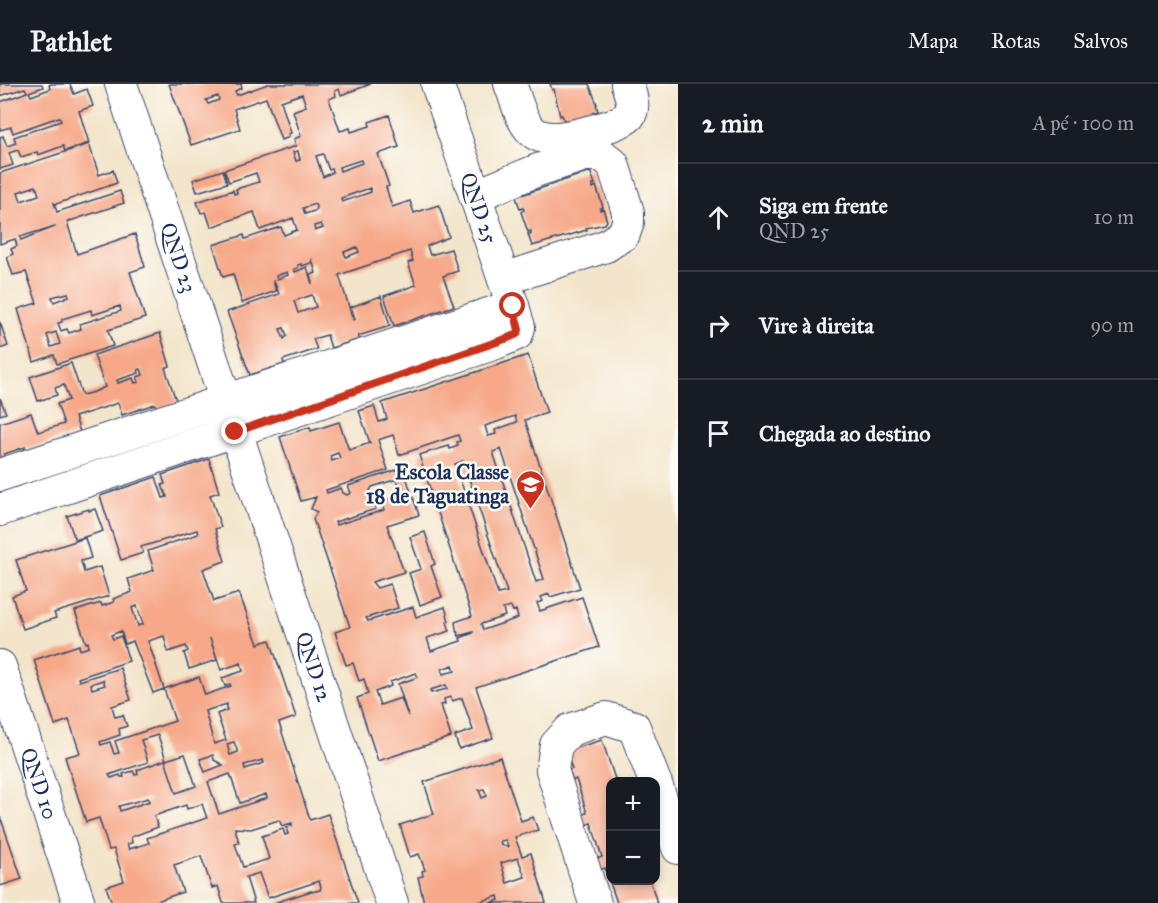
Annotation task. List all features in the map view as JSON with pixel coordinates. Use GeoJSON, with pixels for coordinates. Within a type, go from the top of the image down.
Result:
{"type":"FeatureCollection","features":[{"type":"Feature","properties":{"kind":"street","name":"QND 23"},"geometry":{"type":"LineString","coordinates":[[121,84],[235,432]]}},
{"type":"Feature","properties":{"kind":"street","name":"QND 25"},"geometry":{"type":"LineString","coordinates":[[437,84],[512,306]]}},
{"type":"Feature","properties":{"kind":"street"},"geometry":{"type":"LineString","coordinates":[[510,84],[529,128],[537,134],[553,138],[586,132],[628,117],[632,110],[632,103],[627,84]]}},
{"type":"Feature","properties":{"kind":"street"},"geometry":{"type":"LineString","coordinates":[[0,474],[512,306],[624,234],[628,222],[628,212],[613,164],[602,155],[585,155],[538,170],[475,196]]}},
{"type":"Feature","properties":{"kind":"street"},"geometry":{"type":"LineString","coordinates":[[0,510],[496,343],[512,306]]}},
{"type":"Feature","properties":{"kind":"street","name":"QND 12"},"geometry":{"type":"LineString","coordinates":[[235,432],[392,903]]}},
{"type":"Feature","properties":{"kind":"street","name":"QND 10"},"geometry":{"type":"LineString","coordinates":[[0,666],[80,903]]}},
{"type":"Feature","properties":{"kind":"street"},"geometry":{"type":"LineString","coordinates":[[596,903],[552,770],[556,745],[570,730],[606,718],[634,727],[653,777]]}},
{"type":"Feature","properties":{"kind":"street"},"geometry":{"type":"LineString","coordinates":[[660,797],[678,848]]}},
{"type":"Feature","properties":{"kind":"building"},"geometry":{"type":"Polygon","coordinates":[[[0,84],[42,84],[43,87],[29,92],[31,96],[50,89],[51,84],[70,84],[74,94],[87,89],[93,106],[79,111],[89,143],[65,151],[63,146],[38,155],[37,152],[21,157],[18,150],[9,153],[13,165],[0,169],[0,137],[3,136],[7,146],[16,143],[14,137],[61,121],[59,117],[13,133],[11,127],[0,130],[0,102],[27,92],[25,88],[0,96],[0,84]]]}},
{"type":"Feature","properties":{"kind":"building"},"geometry":{"type":"Polygon","coordinates":[[[169,84],[241,84],[242,88],[235,91],[237,95],[268,84],[371,84],[341,95],[339,89],[335,91],[336,96],[329,99],[340,131],[350,128],[351,132],[370,126],[369,122],[389,115],[399,147],[378,154],[389,186],[386,187],[392,207],[410,201],[414,213],[439,205],[449,237],[427,246],[430,255],[451,249],[458,271],[443,276],[454,306],[394,326],[384,296],[416,285],[408,263],[413,261],[410,251],[339,275],[353,320],[355,319],[351,307],[381,296],[390,326],[358,336],[360,339],[331,348],[327,335],[313,339],[317,349],[283,360],[284,364],[250,375],[227,312],[279,294],[273,281],[276,291],[242,303],[233,274],[223,277],[213,245],[244,235],[245,239],[281,227],[284,235],[297,230],[293,218],[260,230],[254,212],[211,227],[206,212],[201,213],[197,202],[233,190],[234,194],[237,193],[236,189],[259,182],[256,173],[229,182],[224,170],[296,146],[294,139],[301,136],[293,111],[306,106],[302,94],[281,101],[291,133],[288,134],[290,137],[281,140],[266,98],[234,109],[240,129],[191,145],[169,84]],[[218,96],[206,100],[208,104],[219,100],[218,96]],[[298,151],[293,152],[296,161],[300,160],[298,151]],[[323,154],[316,156],[323,177],[333,172],[332,169],[329,170],[323,154]],[[361,160],[339,167],[340,171],[362,163],[361,160]],[[370,188],[341,198],[342,202],[371,192],[370,188]],[[315,204],[303,208],[305,214],[317,210],[315,204]],[[321,224],[314,226],[315,231],[323,228],[321,224]],[[357,247],[344,252],[346,257],[359,252],[357,247]],[[312,260],[311,263],[302,266],[301,264],[294,269],[295,272],[307,267],[312,284],[311,275],[316,273],[312,260]],[[287,272],[276,276],[277,279],[288,275],[287,272]],[[312,295],[294,301],[298,313],[316,307],[312,295]],[[284,328],[280,329],[284,339],[287,336],[284,328]]]}},
{"type":"Feature","properties":{"kind":"building"},"geometry":{"type":"Polygon","coordinates":[[[550,84],[589,84],[597,104],[598,111],[593,113],[595,118],[565,122],[562,115],[560,116],[554,89],[552,90],[550,84]]]}},
{"type":"Feature","properties":{"kind":"building"},"geometry":{"type":"Polygon","coordinates":[[[89,144],[99,175],[113,170],[117,183],[54,203],[57,212],[120,191],[124,203],[67,222],[77,254],[135,234],[145,267],[130,272],[145,318],[108,330],[113,346],[57,364],[54,355],[34,362],[18,309],[37,303],[26,272],[13,275],[7,257],[13,254],[11,249],[17,246],[15,239],[0,244],[0,173],[89,144]],[[36,186],[18,192],[21,201],[39,195],[36,186]],[[55,226],[20,237],[21,240],[55,226]],[[68,293],[52,297],[54,302],[69,296],[68,293]],[[120,306],[92,315],[91,310],[62,319],[62,322],[58,323],[61,331],[67,329],[69,333],[81,329],[80,324],[121,311],[120,306]],[[56,332],[47,335],[51,347],[60,344],[56,332]]]}},
{"type":"Feature","properties":{"kind":"building"},"geometry":{"type":"Polygon","coordinates":[[[223,170],[227,183],[197,192],[193,180],[223,170]]]}},
{"type":"Feature","properties":{"kind":"building"},"geometry":{"type":"Polygon","coordinates":[[[588,172],[591,173],[595,184],[592,185],[593,188],[596,186],[603,207],[600,210],[603,209],[607,221],[605,224],[532,246],[528,234],[531,234],[531,231],[528,232],[521,212],[524,210],[520,209],[516,197],[588,172]]]}},
{"type":"Feature","properties":{"kind":"building"},"geometry":{"type":"Polygon","coordinates":[[[0,322],[8,346],[0,349],[0,322]]]}},
{"type":"Feature","properties":{"kind":"building"},"geometry":{"type":"Polygon","coordinates":[[[160,333],[170,366],[165,368],[177,403],[157,410],[155,404],[122,415],[118,403],[75,417],[80,432],[25,450],[25,447],[4,454],[5,459],[0,460],[0,423],[31,413],[38,432],[64,424],[57,404],[69,400],[64,385],[55,388],[57,395],[38,401],[30,377],[71,363],[82,395],[94,392],[105,387],[94,355],[160,333]],[[141,369],[138,370],[139,373],[117,380],[118,383],[133,378],[135,383],[139,382],[137,377],[143,375],[141,369]]]}},
{"type":"Feature","properties":{"kind":"building"},"geometry":{"type":"Polygon","coordinates":[[[528,355],[547,413],[525,420],[580,588],[550,597],[549,594],[541,597],[543,601],[537,603],[540,611],[582,597],[599,647],[476,687],[493,738],[459,749],[455,736],[473,730],[462,698],[452,701],[451,697],[444,699],[445,704],[441,705],[451,737],[378,761],[357,698],[368,694],[364,679],[359,681],[353,663],[346,665],[335,632],[350,627],[313,519],[317,512],[311,509],[316,497],[301,501],[280,437],[310,427],[311,431],[339,422],[349,450],[370,443],[359,411],[374,406],[379,422],[387,419],[382,403],[528,355]],[[515,416],[485,426],[488,436],[496,434],[495,430],[517,422],[515,416]],[[393,435],[378,440],[388,470],[326,490],[327,493],[341,488],[347,495],[351,493],[348,486],[403,468],[419,515],[387,525],[404,572],[372,582],[377,588],[390,584],[398,608],[366,618],[368,621],[413,607],[416,617],[445,607],[450,631],[427,638],[431,651],[461,641],[460,638],[473,633],[459,636],[456,629],[455,622],[472,616],[419,455],[449,446],[450,449],[458,446],[457,442],[460,441],[458,435],[399,455],[393,435]],[[501,449],[493,452],[536,582],[544,579],[501,449]],[[338,453],[330,456],[332,461],[340,458],[338,453]],[[463,461],[455,464],[498,594],[507,592],[463,461]],[[397,480],[372,487],[370,490],[376,509],[335,522],[336,525],[384,510],[383,504],[400,495],[401,492],[397,480]],[[511,607],[503,609],[505,616],[481,624],[483,630],[518,618],[516,610],[513,611],[511,607]],[[453,665],[442,669],[443,674],[455,671],[453,665]],[[416,673],[390,682],[391,686],[375,692],[380,705],[401,698],[408,716],[398,684],[418,677],[416,673]],[[446,685],[430,690],[431,693],[447,689],[446,685]]]}},
{"type":"Feature","properties":{"kind":"building"},"geometry":{"type":"Polygon","coordinates":[[[0,398],[6,413],[0,415],[0,398]]]}},
{"type":"Feature","properties":{"kind":"building"},"geometry":{"type":"Polygon","coordinates":[[[209,459],[219,492],[210,495],[221,527],[215,529],[225,561],[203,569],[214,601],[239,593],[258,644],[270,640],[296,717],[279,723],[310,820],[328,814],[358,903],[274,903],[320,890],[319,881],[268,898],[259,873],[246,877],[254,903],[223,903],[218,886],[212,888],[201,856],[174,865],[183,892],[151,903],[112,903],[106,887],[124,881],[114,849],[109,850],[99,818],[86,822],[65,757],[80,753],[69,720],[55,725],[34,660],[79,645],[80,650],[89,647],[75,611],[101,603],[102,606],[114,602],[113,599],[132,592],[128,579],[154,570],[148,551],[198,534],[197,530],[141,547],[143,553],[121,560],[100,496],[156,477],[163,498],[167,497],[162,485],[165,484],[162,475],[209,459]],[[137,606],[132,608],[138,626],[143,624],[137,606]],[[121,631],[111,635],[113,639],[121,636],[129,661],[78,678],[79,681],[120,668],[131,700],[112,706],[115,717],[123,715],[127,726],[119,729],[120,735],[100,742],[101,745],[110,742],[114,754],[119,753],[115,741],[175,721],[164,689],[153,693],[133,641],[125,644],[121,631]],[[164,636],[148,641],[164,689],[199,677],[205,695],[231,686],[230,684],[225,686],[222,678],[243,671],[241,663],[221,670],[210,638],[217,660],[189,669],[184,653],[188,651],[186,646],[168,652],[164,636]],[[103,680],[91,684],[92,689],[105,685],[103,680]],[[227,704],[205,711],[214,744],[226,740],[217,714],[227,710],[227,704]],[[158,735],[141,740],[148,762],[109,775],[111,778],[120,775],[124,777],[123,774],[133,771],[135,775],[138,774],[137,770],[165,760],[176,793],[196,786],[185,754],[166,760],[158,735]],[[234,742],[227,744],[230,755],[238,752],[234,742]],[[213,755],[200,759],[205,772],[223,765],[214,760],[213,755]],[[263,760],[244,765],[245,769],[264,763],[263,760]],[[230,774],[208,782],[219,814],[267,798],[266,794],[240,803],[230,774]],[[148,798],[119,806],[120,811],[150,801],[148,798]],[[202,804],[187,809],[186,805],[154,816],[158,827],[131,837],[132,843],[127,844],[129,849],[149,843],[147,838],[207,818],[202,804]],[[279,820],[251,829],[235,828],[239,843],[235,844],[243,867],[269,859],[262,836],[283,829],[285,835],[288,834],[286,828],[292,826],[292,823],[282,826],[279,820]]]}},
{"type":"Feature","properties":{"kind":"building"},"geometry":{"type":"Polygon","coordinates":[[[89,509],[89,511],[95,509],[103,531],[75,540],[67,516],[89,509]]]}},
{"type":"Feature","properties":{"kind":"building"},"geometry":{"type":"Polygon","coordinates":[[[425,532],[435,564],[431,566],[442,597],[420,605],[409,573],[421,569],[410,537],[425,532]]]}},
{"type":"Feature","properties":{"kind":"building"},"geometry":{"type":"Polygon","coordinates":[[[85,538],[91,558],[81,561],[84,572],[100,567],[109,596],[54,613],[56,618],[23,629],[12,596],[26,591],[16,560],[85,538]]]}},
{"type":"Feature","properties":{"kind":"building"},"geometry":{"type":"Polygon","coordinates":[[[602,740],[614,777],[606,777],[606,871],[605,868],[592,872],[588,862],[602,857],[591,823],[577,828],[573,817],[587,813],[576,779],[562,784],[558,774],[572,769],[566,751],[602,740]]]}},
{"type":"Feature","properties":{"kind":"building"},"geometry":{"type":"Polygon","coordinates":[[[500,757],[521,821],[533,817],[538,830],[515,837],[522,856],[531,853],[546,903],[490,903],[499,900],[498,896],[476,903],[424,903],[418,877],[423,876],[422,871],[425,870],[419,854],[410,857],[400,825],[434,814],[424,782],[500,757]],[[484,789],[479,790],[482,798],[487,796],[484,789]],[[506,840],[500,841],[501,845],[508,847],[506,840]],[[518,858],[501,863],[507,883],[525,877],[518,858]]]}},
{"type":"Feature","properties":{"kind":"building"},"geometry":{"type":"Polygon","coordinates":[[[0,816],[22,879],[0,886],[0,816]]]}},
{"type":"Feature","properties":{"kind":"building"},"geometry":{"type":"Polygon","coordinates":[[[611,885],[652,885],[657,903],[617,903],[611,885]]]}},
{"type":"Feature","properties":{"kind":"place","name":"Escola Classe 18 de Taguatinga"},"geometry":{"type":"Point","coordinates":[530,510]}},
{"type":"Feature","properties":{"kind":"route"},"geometry":{"type":"LineString","coordinates":[[235,432],[517,334],[518,321],[513,306]]}}]}
